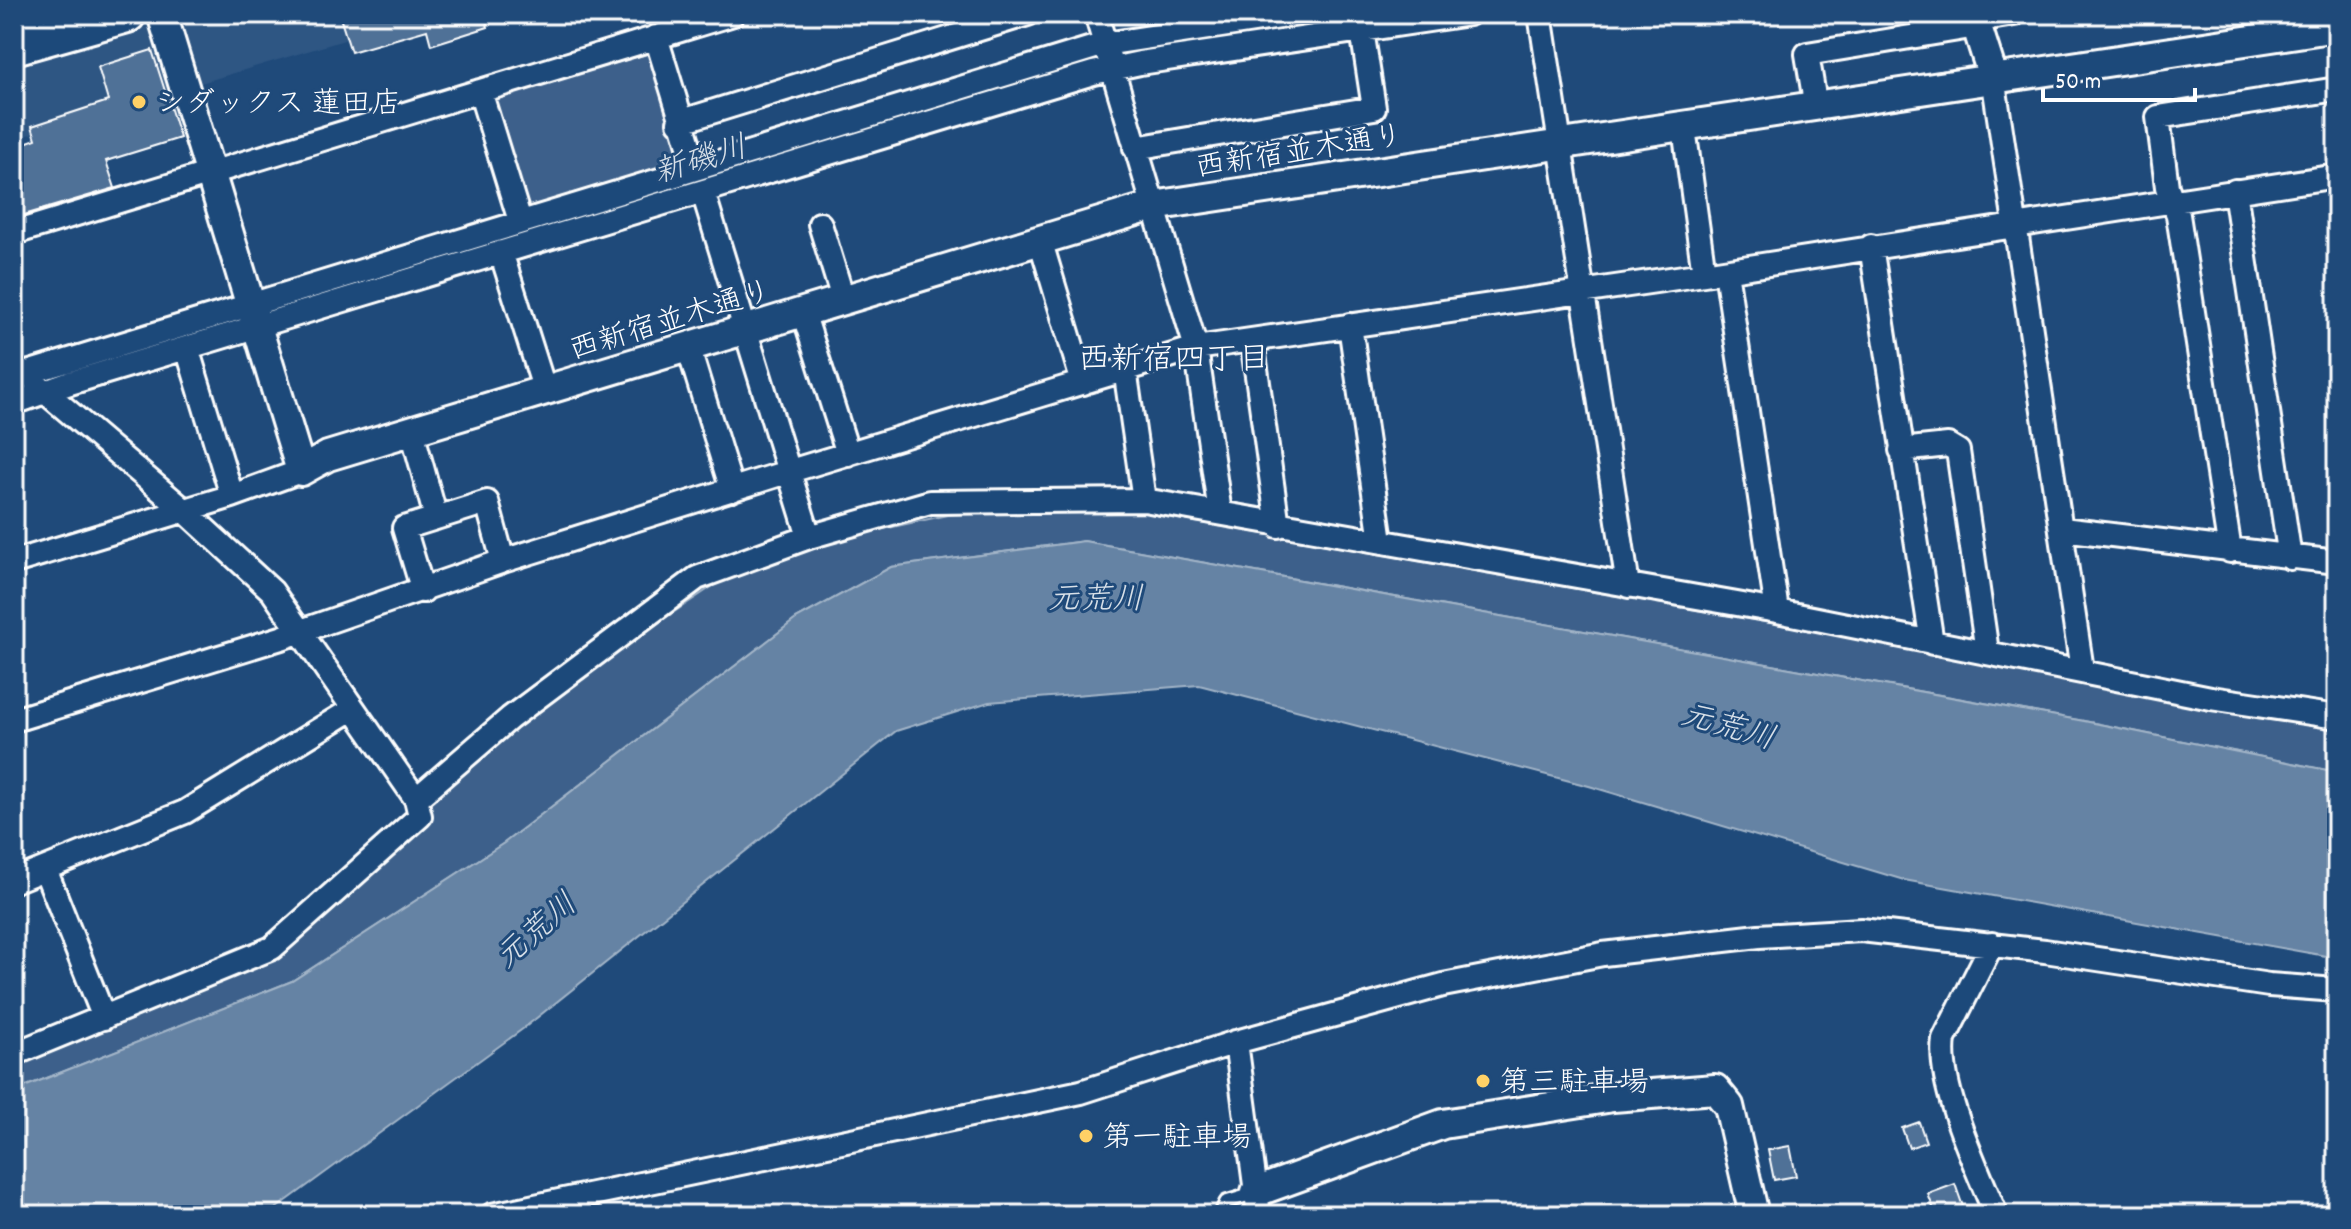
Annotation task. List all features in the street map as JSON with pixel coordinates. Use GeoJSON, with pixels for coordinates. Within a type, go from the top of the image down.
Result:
{"type":"FeatureCollection","features":[{"type":"Feature","properties":{"kind":"main road"},"geometry":{"type":"LineString","coordinates":[[14,18],[27,14]]}},
{"type":"Feature","properties":{"kind":"main road"},"geometry":{"type":"LineString","coordinates":[[14,46],[127,14]]}},
{"type":"Feature","properties":{"kind":"street"},"geometry":{"type":"LineString","coordinates":[[14,562],[232,496],[301,471],[162,14]]}},
{"type":"Feature","properties":{"kind":"street"},"geometry":{"type":"LineString","coordinates":[[14,233],[733,14]]}},
{"type":"Feature","properties":{"kind":"street"},"geometry":{"type":"LineString","coordinates":[[679,122],[1028,14]]}},
{"type":"Feature","properties":{"kind":"street"},"geometry":{"type":"LineString","coordinates":[[1096,14],[1196,348],[1220,513]]}},
{"type":"Feature","properties":{"kind":"street"},"geometry":{"type":"LineString","coordinates":[[14,403],[187,348],[255,315],[520,221],[1105,44],[1232,19],[1300,14]]}},
{"type":"Feature","properties":{"kind":"street"},"geometry":{"type":"LineString","coordinates":[[19,369],[255,315],[501,252],[1113,69],[1469,14]]}},
{"type":"Feature","properties":{"kind":"street"},"geometry":{"type":"LineString","coordinates":[[1540,14],[1628,586]]}},
{"type":"Feature","properties":{"kind":"street"},"geometry":{"type":"LineString","coordinates":[[1816,108],[1807,54],[1965,28],[1975,19],[2014,14]]}},
{"type":"Feature","properties":{"kind":"street"},"geometry":{"type":"LineString","coordinates":[[1975,19],[1993,77],[2082,670]]}},
{"type":"Feature","properties":{"kind":"street","name":"西新宿並木通り"},"geometry":{"type":"LineString","coordinates":[[301,471],[328,456],[689,350],[1153,206],[2337,27]]}},
{"type":"Feature","properties":{"kind":"street"},"geometry":{"type":"LineString","coordinates":[[1135,148],[1374,108],[1362,30]]}},
{"type":"Feature","properties":{"kind":"street"},"geometry":{"type":"LineString","coordinates":[[656,37],[679,122],[696,168]]}},
{"type":"Feature","properties":{"kind":"street"},"geometry":{"type":"LineString","coordinates":[[2230,551],[2174,199],[2167,187],[2158,117],[2337,89]]}},
{"type":"Feature","properties":{"kind":"street"},"geometry":{"type":"LineString","coordinates":[[480,91],[520,221]]}},
{"type":"Feature","properties":{"kind":"street"},"geometry":{"type":"LineString","coordinates":[[1684,128],[1715,273],[1777,611]]}},
{"type":"Feature","properties":{"kind":"street"},"geometry":{"type":"LineString","coordinates":[[14,720],[300,632],[503,561],[1196,348],[1715,273],[1871,246],[2337,176]]}},
{"type":"Feature","properties":{"kind":"street"},"geometry":{"type":"LineString","coordinates":[[2235,191],[2290,558]]}},
{"type":"Feature","properties":{"kind":"street"},"geometry":{"type":"LineString","coordinates":[[703,192],[809,537]]}},
{"type":"Feature","properties":{"kind":"street"},"geometry":{"type":"LineString","coordinates":[[820,224],[844,302]]}},
{"type":"Feature","properties":{"kind":"street"},"geometry":{"type":"LineString","coordinates":[[1041,243],[1083,383]]}},
{"type":"Feature","properties":{"kind":"street"},"geometry":{"type":"LineString","coordinates":[[1871,246],[1932,643]]}},
{"type":"Feature","properties":{"kind":"street"},"geometry":{"type":"LineString","coordinates":[[501,252],[545,391]]}},
{"type":"Feature","properties":{"kind":"street"},"geometry":{"type":"LineString","coordinates":[[804,315],[848,454]]}},
{"type":"Feature","properties":{"kind":"street"},"geometry":{"type":"LineString","coordinates":[[1350,325],[1381,541]]}},
{"type":"Feature","properties":{"kind":"street"},"geometry":{"type":"LineString","coordinates":[[1252,340],[1278,526]]}},
{"type":"Feature","properties":{"kind":"street"},"geometry":{"type":"LineString","coordinates":[[187,348],[232,496]]}},
{"type":"Feature","properties":{"kind":"street"},"geometry":{"type":"LineString","coordinates":[[689,350],[732,490]]}},
{"type":"Feature","properties":{"kind":"street"},"geometry":{"type":"LineString","coordinates":[[14,1054],[272,948],[420,816],[416,799],[351,710],[272,591],[184,510],[19,369]]}},
{"type":"Feature","properties":{"kind":"street"},"geometry":{"type":"LineString","coordinates":[[1125,369],[1144,500]]}},
{"type":"Feature","properties":{"kind":"street"},"geometry":{"type":"LineString","coordinates":[[412,431],[436,518]]}},
{"type":"Feature","properties":{"kind":"street"},"geometry":{"type":"LineString","coordinates":[[1901,450],[1948,445],[1958,451],[1987,652]]}},
{"type":"Feature","properties":{"kind":"street"},"geometry":{"type":"LineString","coordinates":[[416,799],[510,718],[697,578],[809,537],[930,502],[1144,500],[1278,526],[1381,541],[1777,611],[2211,698],[2337,717]]}},
{"type":"Feature","properties":{"kind":"street"},"geometry":{"type":"LineString","coordinates":[[423,591],[404,528],[487,502],[503,561]]}},
{"type":"Feature","properties":{"kind":"street"},"geometry":{"type":"LineString","coordinates":[[2062,529],[2337,562]]}},
{"type":"Feature","properties":{"kind":"street"},"geometry":{"type":"LineString","coordinates":[[14,881],[185,812],[351,710]]}},
{"type":"Feature","properties":{"kind":"street"},"geometry":{"type":"LineString","coordinates":[[45,869],[104,1018]]}},
{"type":"Feature","properties":{"kind":"street"},"geometry":{"type":"LineString","coordinates":[[501,1214],[1081,1092],[1236,1042],[1443,985],[1603,954],[1759,936],[1861,930],[1992,944],[2269,985],[2337,990]]}},
{"type":"Feature","properties":{"kind":"street"},"geometry":{"type":"LineString","coordinates":[[1992,944],[1944,1039],[1941,1055],[1961,1130],[1996,1215]]}},
{"type":"Feature","properties":{"kind":"street"},"geometry":{"type":"LineString","coordinates":[[1236,1042],[1258,1204],[1443,1124],[1613,1097],[1715,1089],[1729,1106],[1754,1215]]}},
{"type":"Feature","properties":{"kind":"lane"},"geometry":{"type":"LineString","coordinates":[[1220,1215],[1226,1202],[1258,1204]]}},
{"type":"Feature","properties":{"kind":"shaded area"},"geometry":{"type":"Polygon","coordinates":[[[189,14],[431,14],[14,139],[14,67],[189,14]]]}},
{"type":"Feature","properties":{"kind":"shaded area"},"geometry":{"type":"Polygon","coordinates":[[[654,52],[688,170],[525,218],[491,99],[654,52]]]}},
{"type":"Feature","properties":{"kind":"shaded area"},"geometry":{"type":"Polygon","coordinates":[[[1093,504],[2141,688],[2337,716],[2337,772],[2084,721],[1084,541],[891,567],[796,619],[504,843],[292,981],[14,1091],[14,1063],[274,958],[432,816],[430,799],[595,665],[722,580],[811,545],[947,515],[1093,504]]]}},
{"type":"Feature","properties":{"kind":"water","name":"元荒川"},"geometry":{"type":"Polygon","coordinates":[[[1084,541],[2084,721],[2337,772],[2337,958],[1904,880],[1589,786],[1199,685],[989,702],[896,731],[524,1028],[267,1215],[14,1215],[14,1091],[292,981],[504,843],[796,619],[891,567],[1084,541]]]}},
{"type":"Feature","properties":{"kind":"building"},"geometry":{"type":"Polygon","coordinates":[[[339,14],[484,14],[488,27],[431,45],[427,30],[351,52],[339,14]]]}},
{"type":"Feature","properties":{"kind":"building"},"geometry":{"type":"Polygon","coordinates":[[[152,50],[180,138],[106,161],[115,188],[14,218],[14,147],[36,139],[32,126],[108,101],[98,67],[152,50]]]}},
{"type":"Feature","properties":{"kind":"building"},"geometry":{"type":"Polygon","coordinates":[[[1919,1122],[1926,1142],[1909,1148],[1902,1128],[1919,1122]]]}},
{"type":"Feature","properties":{"kind":"building"},"geometry":{"type":"Polygon","coordinates":[[[1790,1146],[1796,1176],[1774,1180],[1768,1150],[1790,1146]]]}},
{"type":"Feature","properties":{"kind":"building"},"geometry":{"type":"Polygon","coordinates":[[[1955,1184],[1966,1215],[1936,1215],[1928,1194],[1955,1184]]]}},
{"type":"Feature","properties":{"kind":"place","name":"シダックス 蓮田店"},"geometry":{"type":"Point","coordinates":[139,102]}},
{"type":"Feature","properties":{"kind":"place","name":"第三駐車場"},"geometry":{"type":"Point","coordinates":[1483,1081]}},
{"type":"Feature","properties":{"kind":"place","name":"第一駐車場"},"geometry":{"type":"Point","coordinates":[1086,1136]}},
{"type":"Feature","properties":{"kind":"district","name":"西新宿四丁目"},"geometry":{"type":"Point","coordinates":[1174,357]}},
{"type":"Feature","properties":{"kind":"water label","name":"新磯川"},"geometry":{"type":"Point","coordinates":[700,158]}}]}
